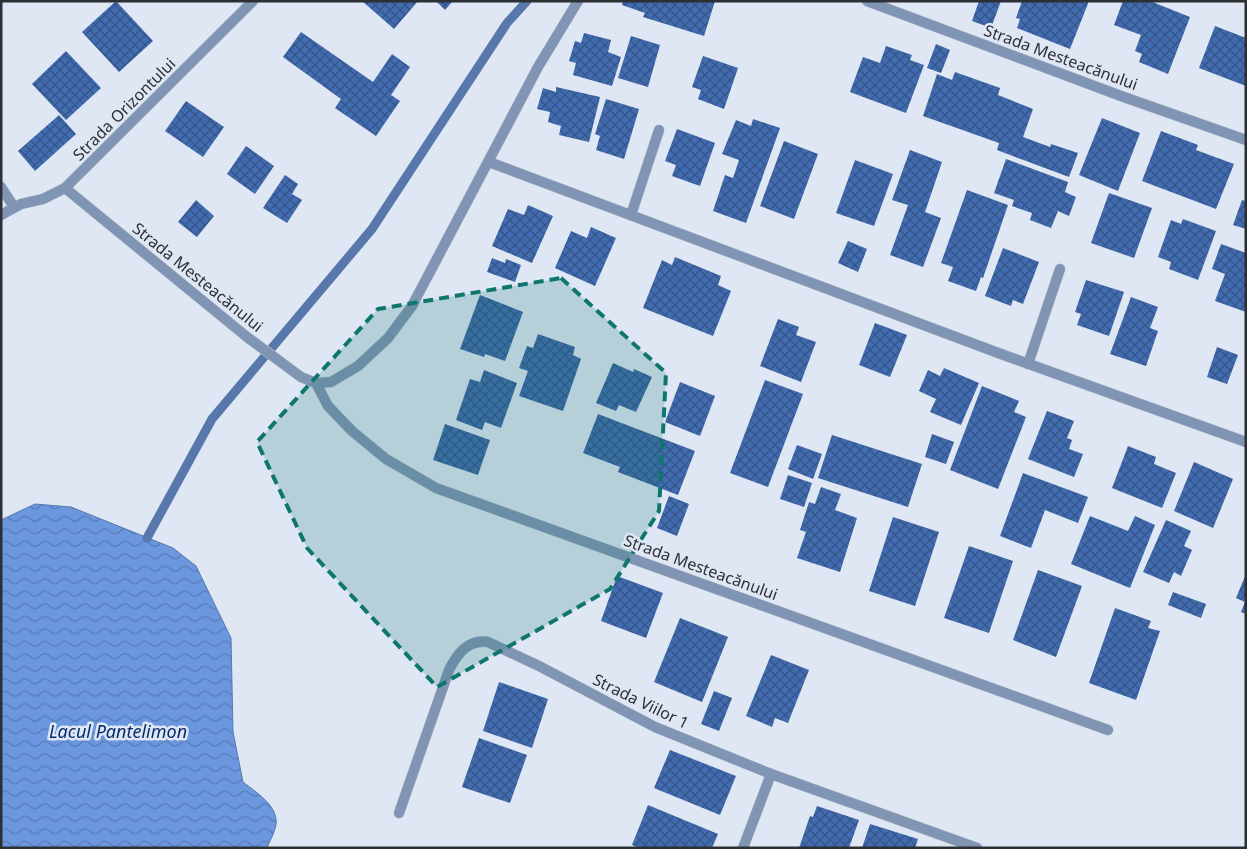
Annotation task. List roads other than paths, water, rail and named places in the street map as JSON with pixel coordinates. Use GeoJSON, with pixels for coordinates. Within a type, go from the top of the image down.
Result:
{"type":"FeatureCollection","features":[{"type":"Feature","properties":{"kind":"street","name":"Strada Orizontului"},"geometry":{"type":"LineString","coordinates":[[1,215],[14,207],[43,199],[65,188],[253,1]]}},
{"type":"Feature","properties":{"kind":"street"},"geometry":{"type":"LineString","coordinates":[[316,383],[331,382],[348,373],[371,356],[393,332],[421,292],[538,67],[578,1]]}},
{"type":"Feature","properties":{"kind":"street","name":"Strada Mesteacănului"},"geometry":{"type":"LineString","coordinates":[[867,1],[1121,96],[1246,140]]}},
{"type":"Feature","properties":{"kind":"street"},"geometry":{"type":"LineString","coordinates":[[631,215],[659,130]]}},
{"type":"Feature","properties":{"kind":"street"},"geometry":{"type":"LineString","coordinates":[[488,162],[1028,364],[1246,442]]}},
{"type":"Feature","properties":{"kind":"street"},"geometry":{"type":"LineString","coordinates":[[1,188],[14,207]]}},
{"type":"Feature","properties":{"kind":"street","name":"Strada Mesteacănului"},"geometry":{"type":"LineString","coordinates":[[65,188],[247,337],[301,377],[316,383],[328,406],[352,430],[386,459],[436,488],[1108,730]]}},
{"type":"Feature","properties":{"kind":"street"},"geometry":{"type":"LineString","coordinates":[[1028,364],[1060,269]]}},
{"type":"Feature","properties":{"kind":"street","name":"Strada Viilor 1"},"geometry":{"type":"LineString","coordinates":[[400,813],[449,670],[455,658],[469,644],[481,641],[488,642],[517,656],[655,727],[771,774],[973,847]]}},
{"type":"Feature","properties":{"kind":"street"},"geometry":{"type":"LineString","coordinates":[[743,848],[771,774]]}},
{"type":"Feature","properties":{"kind":"water","name":"Lacul Pantelimon"},"geometry":{"type":"Polygon","coordinates":[[[35,504],[71,507],[173,548],[196,566],[231,638],[233,732],[243,782],[267,802],[275,814],[275,829],[267,848],[1,848],[1,520],[35,504]]]}},
{"type":"Feature","properties":{"kind":"waterway"},"geometry":{"type":"LineString","coordinates":[[147,538],[212,419],[372,229],[507,23],[527,1]]}}]}
